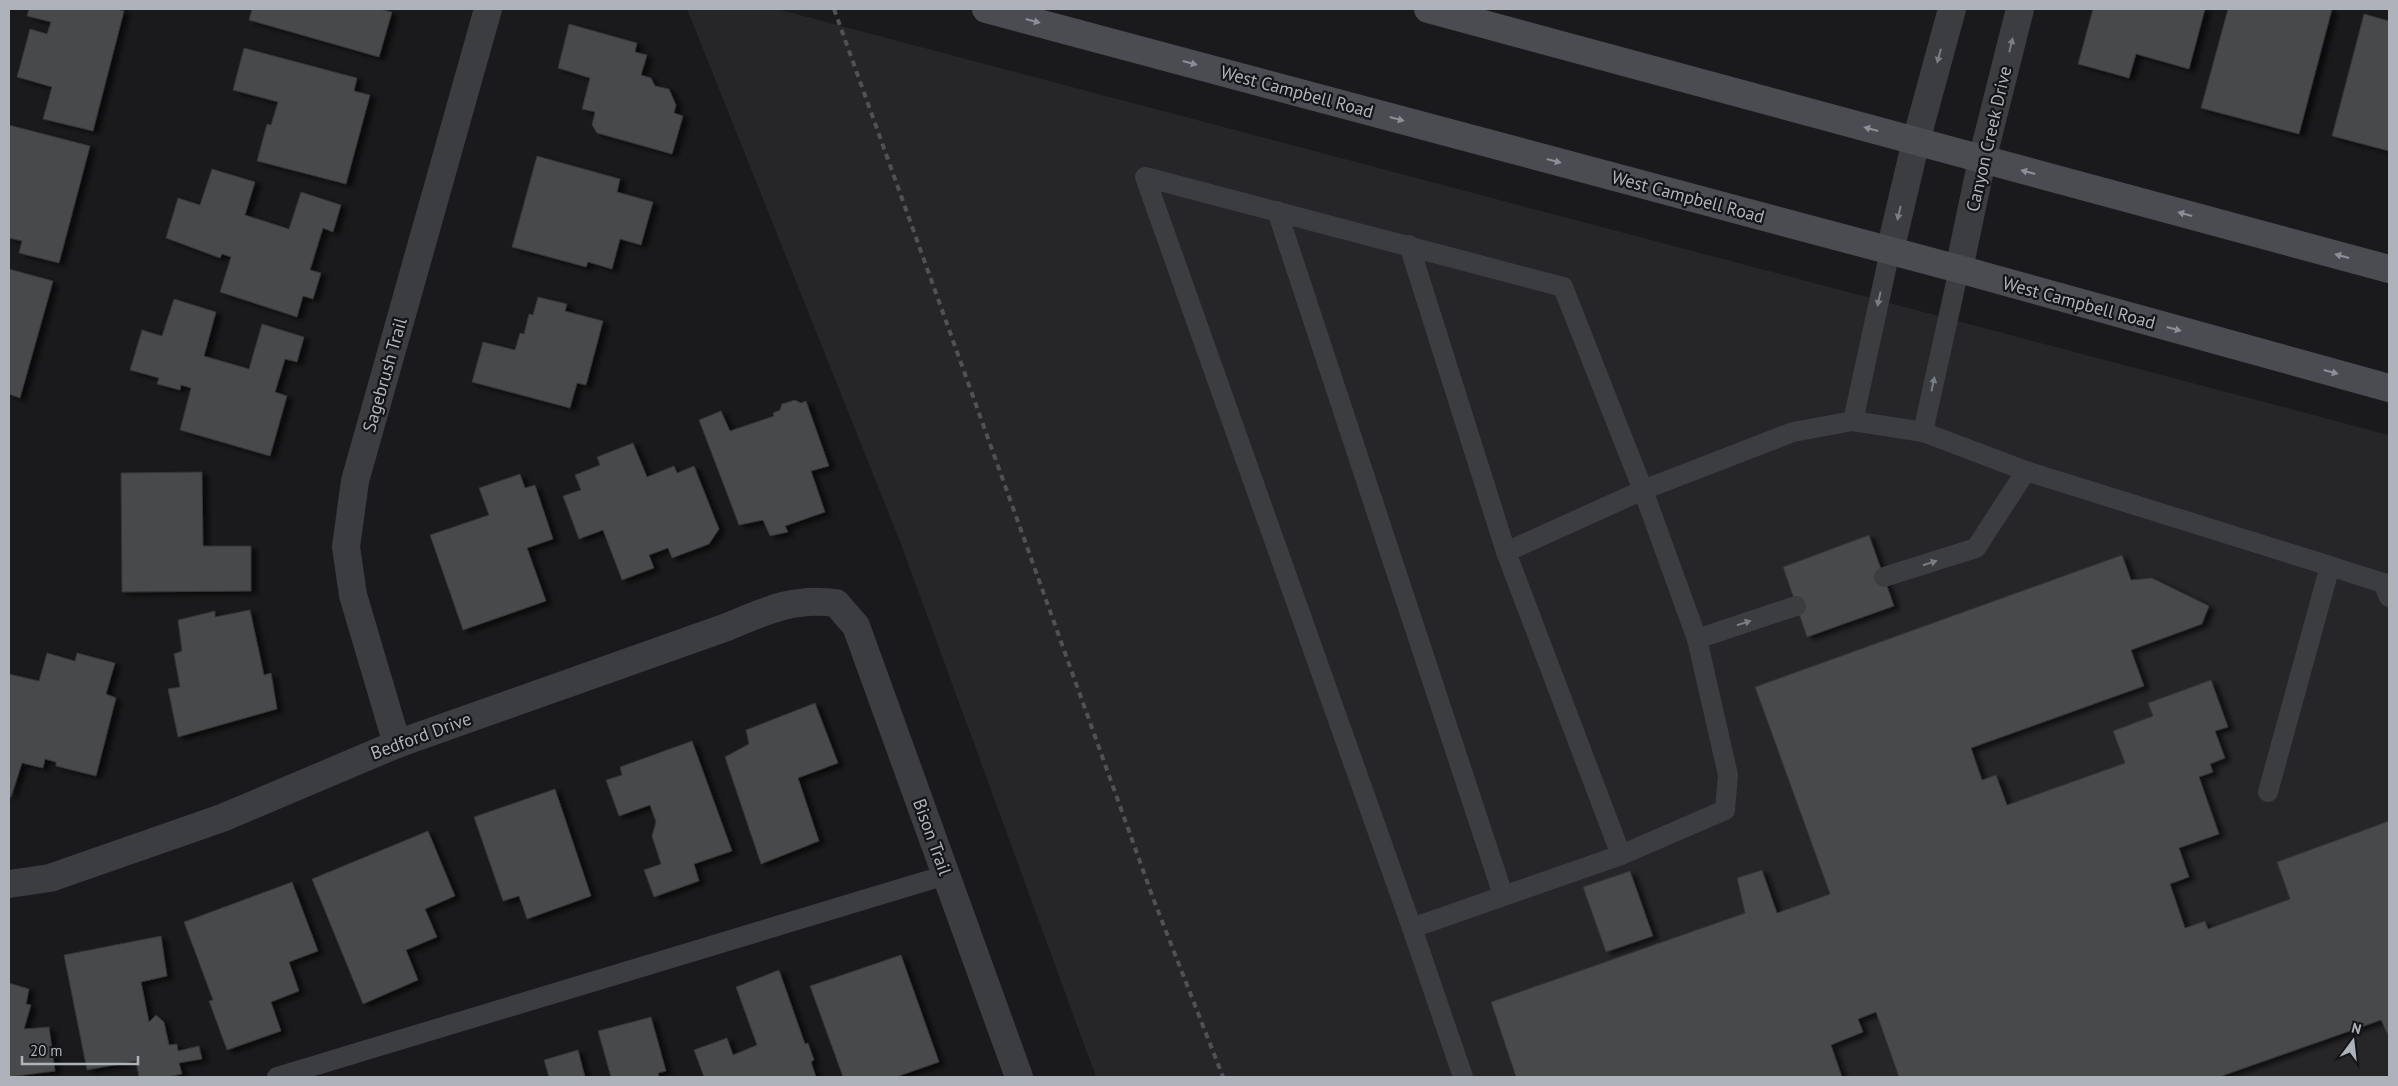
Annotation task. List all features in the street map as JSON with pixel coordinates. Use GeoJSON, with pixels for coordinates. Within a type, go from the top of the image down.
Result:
{"type":"FeatureCollection","features":[{"type":"Feature","properties":{"kind":"main road","name":"West Campbell Road"},"geometry":{"type":"LineString","coordinates":[[986,9],[1890,251],[2389,388]]}},
{"type":"Feature","properties":{"kind":"main road"},"geometry":{"type":"LineString","coordinates":[[1428,9],[2389,269]]}},
{"type":"Feature","properties":{"kind":"street","name":"Sagebrush Trail"},"geometry":{"type":"LineString","coordinates":[[397,744],[353,595],[346,547],[355,481],[488,9]]}},
{"type":"Feature","properties":{"kind":"street"},"geometry":{"type":"LineString","coordinates":[[1890,251],[1916,142],[1952,9]]}},
{"type":"Feature","properties":{"kind":"street","name":"Canyon Creek Drive"},"geometry":{"type":"LineString","coordinates":[[1959,270],[1982,160],[2020,9]]}},
{"type":"Feature","properties":{"kind":"street","name":"Bedford Drive"},"geometry":{"type":"LineString","coordinates":[[9,884],[50,878],[222,818],[397,744],[727,627],[774,607],[814,600],[836,603]]}},
{"type":"Feature","properties":{"kind":"street","name":"Bison Trail"},"geometry":{"type":"LineString","coordinates":[[836,603],[856,626],[1019,1077]]}},
{"type":"Feature","properties":{"kind":"lane"},"geometry":{"type":"LineString","coordinates":[[1412,928],[1621,855],[1725,810],[1728,775],[1697,639],[1643,490],[1563,287],[1145,177],[1412,928],[1463,1077]]}},
{"type":"Feature","properties":{"kind":"lane"},"geometry":{"type":"LineString","coordinates":[[1277,211],[1503,895]]}},
{"type":"Feature","properties":{"kind":"lane"},"geometry":{"type":"LineString","coordinates":[[1409,245],[1506,552],[1621,855]]}},
{"type":"Feature","properties":{"kind":"lane"},"geometry":{"type":"LineString","coordinates":[[1853,421],[1890,251]]}},
{"type":"Feature","properties":{"kind":"lane"},"geometry":{"type":"LineString","coordinates":[[1923,432],[1959,270]]}},
{"type":"Feature","properties":{"kind":"lane"},"geometry":{"type":"LineString","coordinates":[[1506,552],[1643,490],[1793,432],[1853,421],[1923,432],[2026,471],[2383,583],[2389,597]]}},
{"type":"Feature","properties":{"kind":"lane"},"geometry":{"type":"LineString","coordinates":[[1884,578],[1976,548],[2026,471]]}},
{"type":"Feature","properties":{"kind":"lane"},"geometry":{"type":"LineString","coordinates":[[2268,792],[2330,566]]}},
{"type":"Feature","properties":{"kind":"lane"},"geometry":{"type":"LineString","coordinates":[[1697,639],[1796,606]]}},
{"type":"Feature","properties":{"kind":"lane"},"geometry":{"type":"LineString","coordinates":[[277,1077],[946,875]]}},
{"type":"Feature","properties":{"kind":"shaded area"},"geometry":{"type":"Polygon","coordinates":[[[687,9],[777,9],[2389,435],[2389,1077],[1096,1077],[901,544],[687,9]]]}},
{"type":"Feature","properties":{"kind":"building"},"geometry":{"type":"Polygon","coordinates":[[[29,9],[116,9],[124,11],[93,131],[43,119],[52,87],[17,77],[30,29],[47,34],[51,22],[27,16],[29,9]]]}},
{"type":"Feature","properties":{"kind":"building"},"geometry":{"type":"Polygon","coordinates":[[[252,9],[379,9],[392,12],[379,57],[249,20],[252,9]]]}},
{"type":"Feature","properties":{"kind":"building"},"geometry":{"type":"Polygon","coordinates":[[[2093,9],[2205,9],[2189,69],[2136,54],[2129,78],[2078,64],[2093,9]]]}},
{"type":"Feature","properties":{"kind":"building"},"geometry":{"type":"Polygon","coordinates":[[[2228,9],[2332,9],[2299,134],[2201,108],[2228,9]]]}},
{"type":"Feature","properties":{"kind":"building"},"geometry":{"type":"Polygon","coordinates":[[[2364,14],[2389,21],[2389,151],[2332,136],[2364,14]]]}},
{"type":"Feature","properties":{"kind":"building"},"geometry":{"type":"Polygon","coordinates":[[[569,24],[637,43],[635,52],[647,55],[641,75],[651,78],[655,86],[669,89],[676,105],[674,113],[683,116],[672,154],[597,133],[592,125],[595,112],[582,109],[590,78],[558,68],[569,24]]]}},
{"type":"Feature","properties":{"kind":"building"},"geometry":{"type":"Polygon","coordinates":[[[244,48],[357,78],[354,91],[370,95],[346,184],[257,161],[267,124],[271,125],[278,102],[233,90],[244,48]]]}},
{"type":"Feature","properties":{"kind":"building"},"geometry":{"type":"Polygon","coordinates":[[[9,125],[90,146],[59,263],[19,253],[22,241],[9,238],[9,125]]]}},
{"type":"Feature","properties":{"kind":"building"},"geometry":{"type":"Polygon","coordinates":[[[537,156],[620,179],[617,192],[653,202],[641,245],[620,239],[612,269],[588,262],[586,267],[512,247],[537,156]]]}},
{"type":"Feature","properties":{"kind":"building"},"geometry":{"type":"Polygon","coordinates":[[[212,169],[255,182],[245,215],[289,229],[301,192],[341,205],[333,232],[323,228],[310,270],[321,273],[313,299],[303,296],[297,317],[220,292],[231,257],[222,254],[220,258],[166,238],[178,198],[200,205],[212,169]]]}},
{"type":"Feature","properties":{"kind":"building"},"geometry":{"type":"Polygon","coordinates":[[[9,269],[53,281],[20,398],[9,394],[9,269]]]}},
{"type":"Feature","properties":{"kind":"building"},"geometry":{"type":"Polygon","coordinates":[[[538,297],[567,304],[565,311],[603,321],[586,385],[577,383],[570,408],[472,382],[483,342],[515,350],[520,333],[524,334],[529,314],[533,315],[538,297]]]}},
{"type":"Feature","properties":{"kind":"building"},"geometry":{"type":"Polygon","coordinates":[[[174,299],[216,312],[204,356],[249,369],[262,324],[304,337],[297,362],[285,359],[275,392],[287,396],[270,456],[180,430],[191,388],[181,385],[180,390],[157,384],[159,378],[130,370],[142,330],[162,336],[174,299]]]}},
{"type":"Feature","properties":{"kind":"building"},"geometry":{"type":"Polygon","coordinates":[[[795,400],[801,403],[806,401],[829,466],[811,471],[825,512],[785,526],[788,532],[770,536],[763,520],[739,525],[699,420],[721,411],[730,431],[774,416],[773,413],[780,410],[782,404],[795,400]]]}},
{"type":"Feature","properties":{"kind":"building"},"geometry":{"type":"Polygon","coordinates":[[[633,443],[647,477],[674,466],[677,473],[694,466],[719,529],[709,544],[672,558],[668,548],[649,555],[654,568],[622,580],[603,530],[579,539],[563,496],[581,490],[575,475],[600,465],[597,457],[633,443]]]}},
{"type":"Feature","properties":{"kind":"building"},"geometry":{"type":"Polygon","coordinates":[[[202,472],[203,546],[251,546],[251,591],[122,592],[121,473],[202,472]]]}},
{"type":"Feature","properties":{"kind":"building"},"geometry":{"type":"Polygon","coordinates":[[[520,474],[525,488],[535,485],[553,539],[527,548],[546,601],[463,630],[430,535],[489,515],[479,488],[520,474]]]}},
{"type":"Feature","properties":{"kind":"building"},"geometry":{"type":"Polygon","coordinates":[[[1869,535],[1894,606],[1807,637],[1783,567],[1869,535]]]}},
{"type":"Feature","properties":{"kind":"building"},"geometry":{"type":"Polygon","coordinates":[[[2122,555],[2131,580],[2152,578],[2209,606],[2202,624],[2131,650],[2144,686],[1971,748],[1982,780],[1996,775],[2007,805],[2125,763],[2113,731],[2153,716],[2148,703],[2211,680],[2228,727],[2215,731],[2225,758],[2210,764],[2213,772],[2199,777],[2219,834],[2179,848],[2189,877],[2170,884],[2185,928],[2205,921],[2208,929],[2290,899],[2277,862],[2389,821],[2389,1037],[2381,1020],[2219,1077],[1899,1077],[1876,1012],[1858,1019],[1863,1032],[1831,1045],[1842,1077],[1516,1077],[1491,1002],[1745,913],[1737,878],[1762,870],[1777,913],[1830,894],[1755,687],[2122,555]]]}},
{"type":"Feature","properties":{"kind":"building"},"geometry":{"type":"Polygon","coordinates":[[[250,610],[264,675],[271,673],[277,709],[178,737],[168,689],[180,687],[174,654],[182,651],[178,620],[215,611],[215,617],[250,610]]]}},
{"type":"Feature","properties":{"kind":"building"},"geometry":{"type":"Polygon","coordinates":[[[47,653],[75,661],[77,653],[115,663],[106,694],[116,698],[96,776],[56,766],[56,762],[45,759],[43,768],[22,763],[11,797],[9,796],[9,674],[39,681],[47,653]]]}},
{"type":"Feature","properties":{"kind":"building"},"geometry":{"type":"Polygon","coordinates":[[[815,703],[838,763],[798,778],[819,841],[761,864],[725,757],[749,744],[746,730],[815,703]]]}},
{"type":"Feature","properties":{"kind":"building"},"geometry":{"type":"Polygon","coordinates":[[[692,741],[732,851],[694,864],[699,881],[654,897],[644,870],[661,864],[652,836],[656,822],[650,805],[619,816],[606,780],[622,775],[620,767],[692,741]]]}},
{"type":"Feature","properties":{"kind":"building"},"geometry":{"type":"Polygon","coordinates":[[[555,789],[591,896],[527,919],[519,896],[503,901],[474,817],[555,789]]]}},
{"type":"Feature","properties":{"kind":"building"},"geometry":{"type":"Polygon","coordinates":[[[428,831],[455,896],[425,909],[437,937],[406,950],[418,980],[363,1004],[312,879],[428,831]]]}},
{"type":"Feature","properties":{"kind":"building"},"geometry":{"type":"Polygon","coordinates":[[[1630,871],[1653,936],[1606,952],[1583,887],[1630,871]]]}},
{"type":"Feature","properties":{"kind":"building"},"geometry":{"type":"Polygon","coordinates":[[[292,882],[318,951],[289,962],[299,991],[271,1002],[281,1031],[227,1050],[209,1001],[213,1000],[184,922],[292,882]]]}},
{"type":"Feature","properties":{"kind":"building"},"geometry":{"type":"Polygon","coordinates":[[[161,936],[167,976],[141,982],[149,1022],[156,1015],[164,1022],[169,1045],[177,1044],[178,1051],[199,1046],[202,1059],[179,1063],[182,1074],[168,1077],[139,1077],[136,1061],[87,1070],[64,955],[161,936]]]}},
{"type":"Feature","properties":{"kind":"building"},"geometry":{"type":"Polygon","coordinates":[[[901,955],[939,1062],[896,1077],[843,1077],[810,986],[901,955]]]}},
{"type":"Feature","properties":{"kind":"building"},"geometry":{"type":"Polygon","coordinates":[[[779,970],[805,1044],[808,1043],[814,1060],[811,1062],[816,1077],[704,1077],[694,1050],[727,1038],[733,1055],[757,1045],[736,987],[779,970]]]}},
{"type":"Feature","properties":{"kind":"building"},"geometry":{"type":"Polygon","coordinates":[[[9,983],[29,989],[26,1004],[31,1005],[24,1029],[49,1027],[55,1071],[9,1077],[9,983]]]}},
{"type":"Feature","properties":{"kind":"building"},"geometry":{"type":"Polygon","coordinates":[[[651,1017],[666,1071],[658,1073],[659,1077],[611,1077],[598,1031],[651,1017]]]}},
{"type":"Feature","properties":{"kind":"building"},"geometry":{"type":"Polygon","coordinates":[[[578,1050],[585,1077],[549,1077],[544,1060],[578,1050]]]}},
{"type":"Feature","properties":{"kind":"railway"},"geometry":{"type":"LineString","coordinates":[[834,9],[1153,898],[1223,1077]]}}]}
